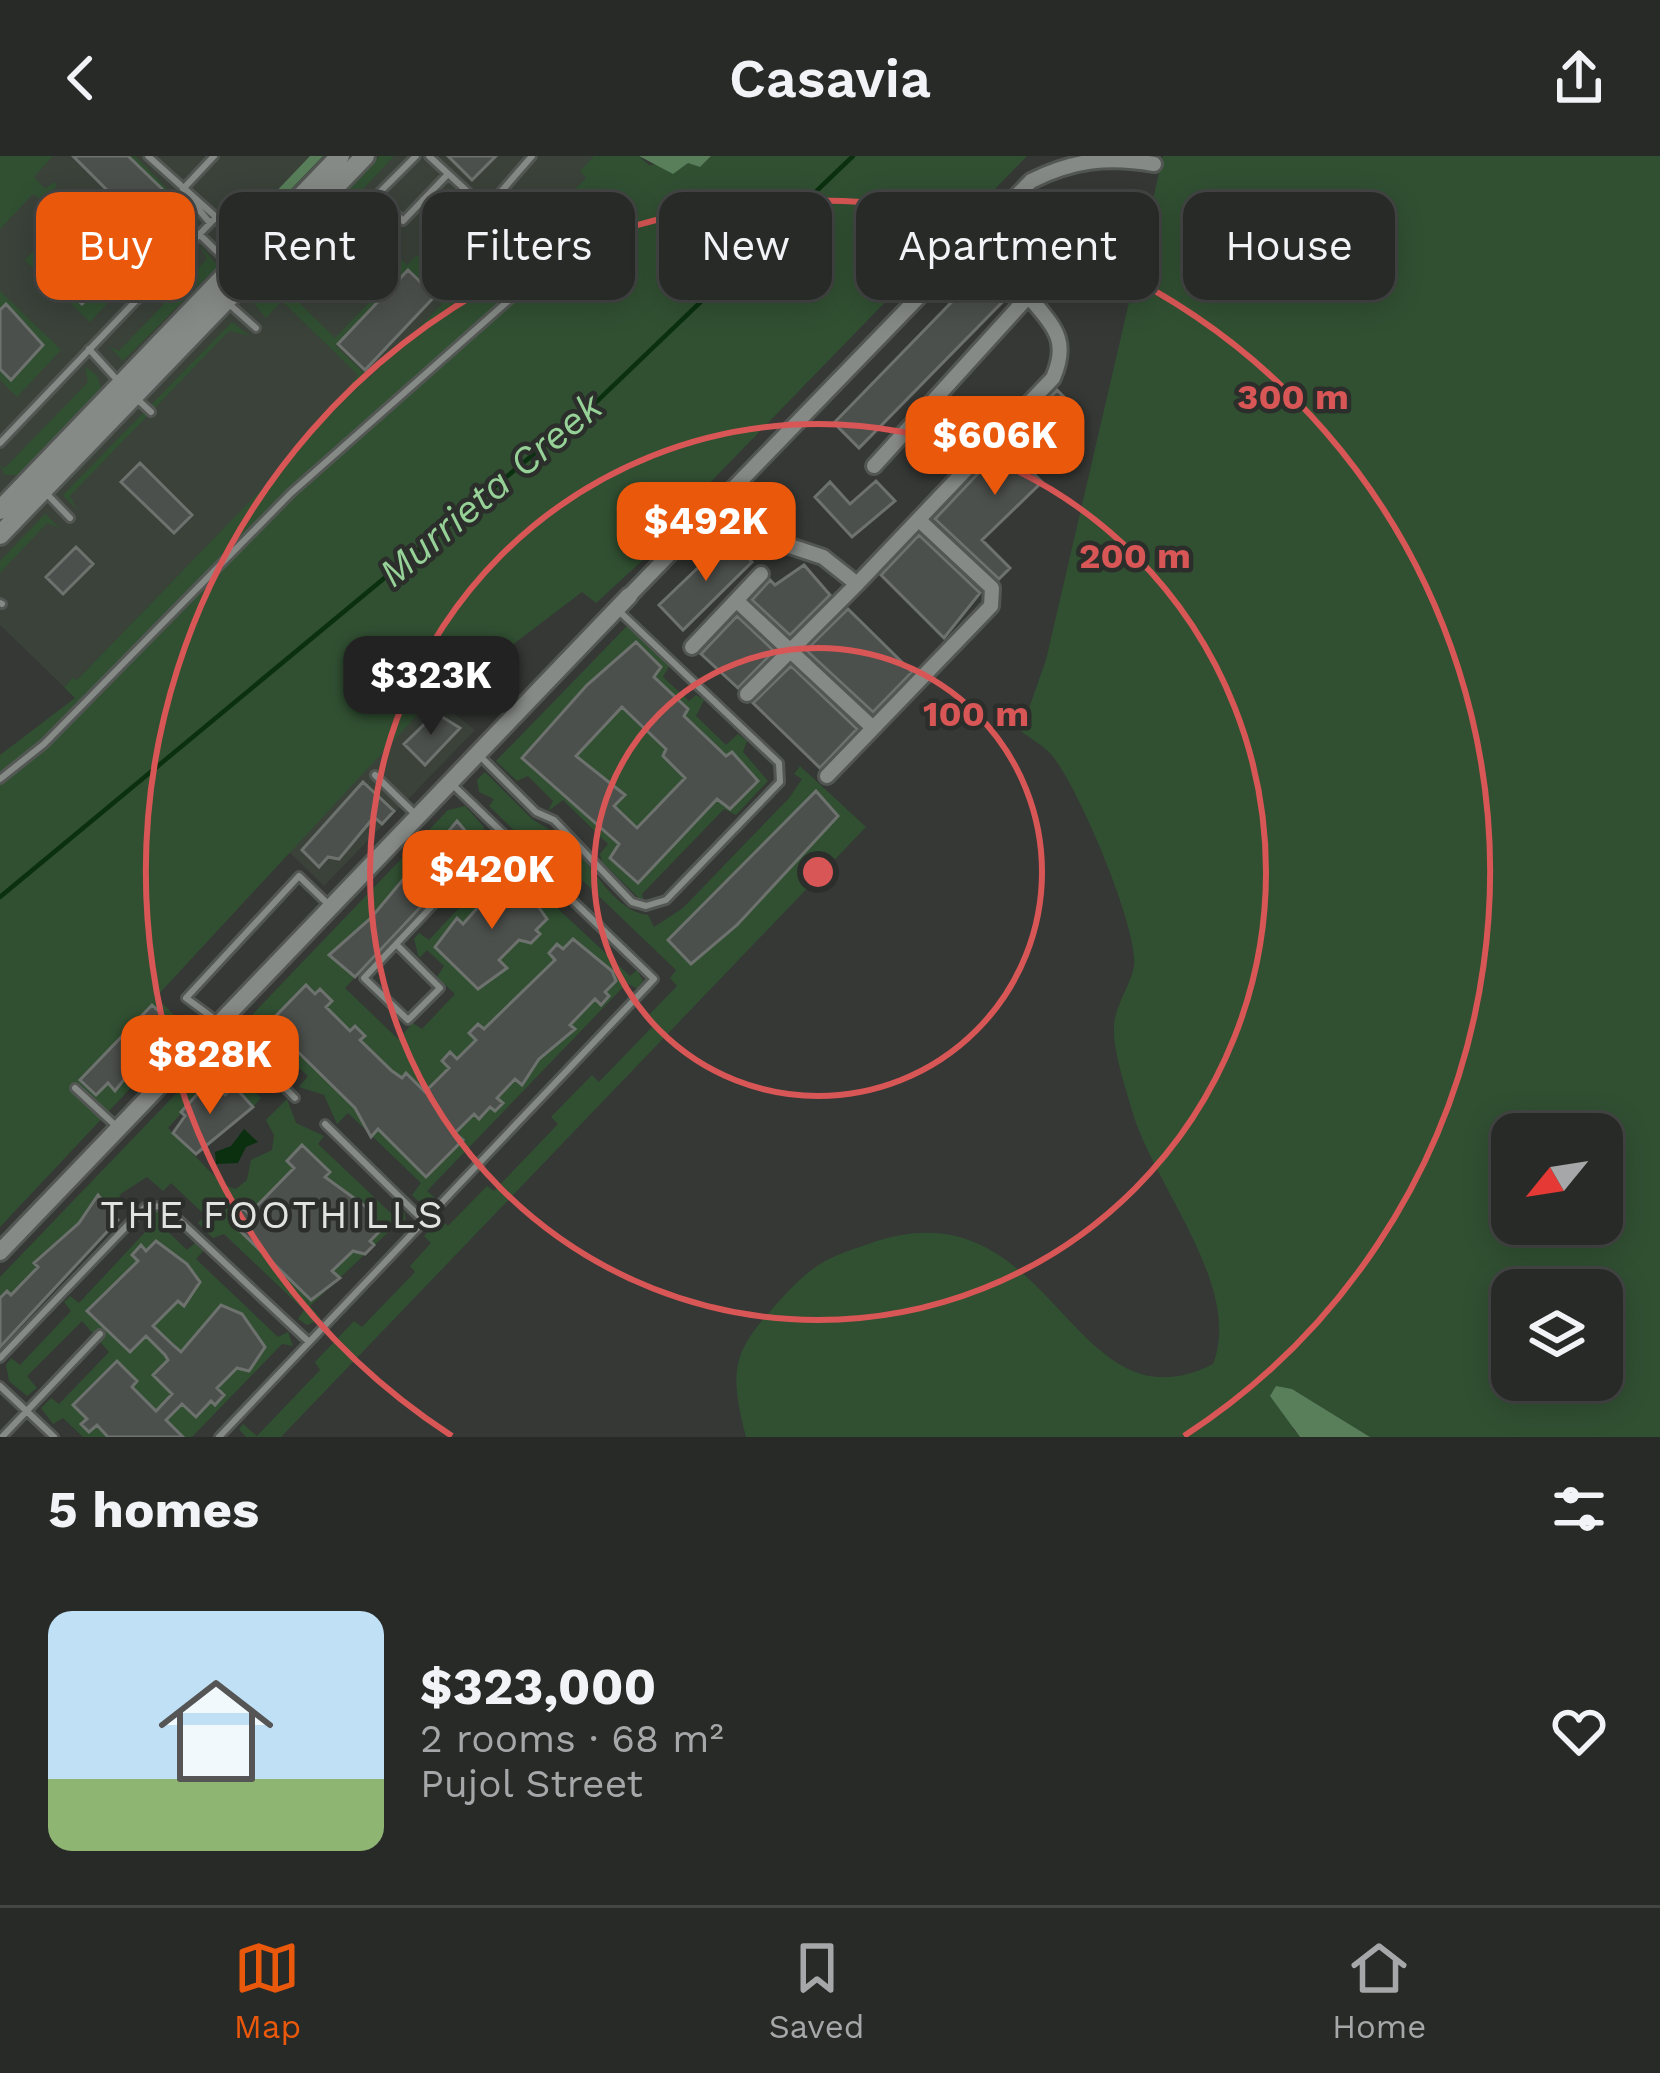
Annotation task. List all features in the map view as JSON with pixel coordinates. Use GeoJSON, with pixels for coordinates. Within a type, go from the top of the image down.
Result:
{"type":"FeatureCollection","features":[{"type":"Feature","properties":{"kind":"main road"},"geometry":{"type":"LineString","coordinates":[[315,192],[340,156]]}},
{"type":"Feature","properties":{"kind":"main road"},"geometry":{"type":"LineString","coordinates":[[320,192],[365,156]]}},
{"type":"Feature","properties":{"kind":"main road"},"geometry":{"type":"LineString","coordinates":[[0,510],[37,484],[219,295]]}},
{"type":"Feature","properties":{"kind":"main road"},"geometry":{"type":"LineString","coordinates":[[0,535],[16,496]]}},
{"type":"Feature","properties":{"kind":"street"},"geometry":{"type":"LineString","coordinates":[[0,1252],[1031,181],[1067,163],[1101,157],[1154,164]]}},
{"type":"Feature","properties":{"kind":"street"},"geometry":{"type":"LineString","coordinates":[[874,466],[1030,300]]}},
{"type":"Feature","properties":{"kind":"street"},"geometry":{"type":"LineString","coordinates":[[747,694],[1053,378],[1063,356],[1061,336],[1032,300]]}},
{"type":"Feature","properties":{"kind":"street"},"geometry":{"type":"LineString","coordinates":[[920,417],[971,465]]}},
{"type":"Feature","properties":{"kind":"street"},"geometry":{"type":"LineString","coordinates":[[730,490],[782,543],[823,557],[856,584]]}},
{"type":"Feature","properties":{"kind":"street"},"geometry":{"type":"LineString","coordinates":[[827,776],[994,598],[992,588],[919,520]]}},
{"type":"Feature","properties":{"kind":"street"},"geometry":{"type":"LineString","coordinates":[[692,647],[761,574]]}},
{"type":"Feature","properties":{"kind":"street"},"geometry":{"type":"LineString","coordinates":[[737,601],[873,728]]}},
{"type":"Feature","properties":{"kind":"lane"},"geometry":{"type":"LineString","coordinates":[[148,156],[219,228]]}},
{"type":"Feature","properties":{"kind":"lane"},"geometry":{"type":"LineString","coordinates":[[182,189],[214,156]]}},
{"type":"Feature","properties":{"kind":"lane"},"geometry":{"type":"LineString","coordinates":[[380,192],[416,156]]}},
{"type":"Feature","properties":{"kind":"lane"},"geometry":{"type":"LineString","coordinates":[[429,156],[468,192]]}},
{"type":"Feature","properties":{"kind":"lane"},"geometry":{"type":"LineString","coordinates":[[498,192],[532,156]]}},
{"type":"Feature","properties":{"kind":"lane"},"geometry":{"type":"LineString","coordinates":[[398,215],[403,220],[448,174]]}},
{"type":"Feature","properties":{"kind":"lane"},"geometry":{"type":"LineString","coordinates":[[0,443],[214,220]]}},
{"type":"Feature","properties":{"kind":"lane"},"geometry":{"type":"LineString","coordinates":[[199,234],[219,248]]}},
{"type":"Feature","properties":{"kind":"lane"},"geometry":{"type":"LineString","coordinates":[[225,300],[256,328]]}},
{"type":"Feature","properties":{"kind":"lane"},"geometry":{"type":"LineString","coordinates":[[0,779],[44,744],[291,493],[509,300]]}},
{"type":"Feature","properties":{"kind":"lane"},"geometry":{"type":"LineString","coordinates":[[88,349],[151,412]]}},
{"type":"Feature","properties":{"kind":"lane"},"geometry":{"type":"LineString","coordinates":[[37,484],[70,518]]}},
{"type":"Feature","properties":{"kind":"lane"},"geometry":{"type":"LineString","coordinates":[[478,753],[536,812],[554,820],[632,902],[646,906],[666,900],[775,788],[784,775],[779,764],[622,602]]}},
{"type":"Feature","properties":{"kind":"lane"},"geometry":{"type":"LineString","coordinates":[[375,775],[418,817]]}},
{"type":"Feature","properties":{"kind":"lane"},"geometry":{"type":"LineString","coordinates":[[219,1437],[654,979],[451,784]]}},
{"type":"Feature","properties":{"kind":"lane"},"geometry":{"type":"LineString","coordinates":[[397,944],[440,988],[408,1020],[364,978],[502,832]]}},
{"type":"Feature","properties":{"kind":"lane"},"geometry":{"type":"LineString","coordinates":[[295,1097],[220,1024],[186,998],[299,876],[332,908]]}},
{"type":"Feature","properties":{"kind":"lane"},"geometry":{"type":"LineString","coordinates":[[75,1088],[119,1129]]}},
{"type":"Feature","properties":{"kind":"lane"},"geometry":{"type":"LineString","coordinates":[[325,1124],[425,1222]]}},
{"type":"Feature","properties":{"kind":"lane"},"geometry":{"type":"LineString","coordinates":[[0,1358],[115,1237],[155,1204],[164,1206],[310,1342]]}},
{"type":"Feature","properties":{"kind":"lane"},"geometry":{"type":"LineString","coordinates":[[2,1437],[100,1334]]}},
{"type":"Feature","properties":{"kind":"lane"},"geometry":{"type":"LineString","coordinates":[[0,1386],[54,1437]]}},
{"type":"Feature","properties":{"kind":"shaded area"},"geometry":{"type":"Polygon","coordinates":[[[0,156],[53,156],[34,177],[45,189],[54,182],[57,186],[51,192],[33,194],[0,229],[0,156]]]}},
{"type":"Feature","properties":{"kind":"shaded area"},"geometry":{"type":"Polygon","coordinates":[[[44,156],[323,156],[289,192],[219,192],[219,265],[195,290],[195,192],[36,192],[36,300],[185,300],[0,494],[0,202],[44,156]]]}},
{"type":"Feature","properties":{"kind":"shaded area"},"geometry":{"type":"Polygon","coordinates":[[[128,156],[135,156],[170,192],[128,156]]]}},
{"type":"Feature","properties":{"kind":"shaded area"},"geometry":{"type":"Polygon","coordinates":[[[310,156],[323,156],[288,192],[276,192],[310,156]]]}},
{"type":"Feature","properties":{"kind":"shaded area"},"geometry":{"type":"Polygon","coordinates":[[[379,156],[608,156],[573,192],[422,192],[422,300],[468,300],[456,312],[443,303],[77,680],[73,677],[64,687],[0,625],[0,549],[240,300],[398,300],[398,192],[344,192],[379,156]]]}},
{"type":"Feature","properties":{"kind":"shaded area"},"geometry":{"type":"Polygon","coordinates":[[[379,156],[394,156],[360,192],[344,192],[379,156]]]}},
{"type":"Feature","properties":{"kind":"shaded area"},"geometry":{"type":"Polygon","coordinates":[[[594,156],[639,156],[649,165],[688,162],[700,167],[711,156],[1027,156],[992,192],[856,192],[856,300],[887,300],[699,494],[656,548],[596,603],[582,592],[494,659],[498,667],[490,683],[469,681],[441,701],[433,698],[156,997],[187,1028],[0,1227],[0,755],[75,698],[64,687],[73,677],[77,680],[288,462],[358,375],[282,301],[266,318],[253,300],[296,300],[335,338],[372,300],[381,300],[336,346],[369,378],[442,304],[438,300],[635,300],[635,192],[572,192],[586,178],[580,171],[594,156]],[[152,1005],[108,1083],[115,1090],[141,1058],[146,1062],[177,1030],[152,1005]]]}},
{"type":"Feature","properties":{"kind":"shaded area"},"geometry":{"type":"Polygon","coordinates":[[[639,156],[711,156],[700,167],[688,163],[673,174],[639,156]]]}},
{"type":"Feature","properties":{"kind":"shaded area"},"geometry":{"type":"Polygon","coordinates":[[[1163,156],[1660,156],[1660,1437],[1370,1437],[1292,1389],[1293,1429],[1300,1437],[746,1437],[737,1376],[753,1332],[814,1268],[874,1242],[934,1233],[983,1246],[1023,1273],[1090,1342],[1125,1367],[1165,1377],[1213,1364],[1219,1334],[1206,1268],[1142,1137],[1116,1051],[1115,1018],[1134,966],[1127,921],[1075,793],[1050,753],[1021,731],[1046,660],[1130,300],[1159,300],[1159,192],[1155,192],[1163,156]]]}},
{"type":"Feature","properties":{"kind":"shaded area"},"geometry":{"type":"Polygon","coordinates":[[[200,245],[218,266],[195,289],[195,272],[207,259],[200,245]]]}},
{"type":"Feature","properties":{"kind":"shaded area"},"geometry":{"type":"Polygon","coordinates":[[[36,248],[36,270],[25,260],[36,248]]]}},
{"type":"Feature","properties":{"kind":"shaded area"},"geometry":{"type":"Polygon","coordinates":[[[417,255],[422,260],[422,284],[409,271],[398,282],[398,256],[407,265],[417,255]]]}},
{"type":"Feature","properties":{"kind":"shaded area"},"geometry":{"type":"Polygon","coordinates":[[[0,291],[61,350],[17,397],[0,380],[0,291]]]}},
{"type":"Feature","properties":{"kind":"shaded area"},"geometry":{"type":"Polygon","coordinates":[[[67,300],[110,300],[90,322],[67,300]]]}},
{"type":"Feature","properties":{"kind":"shaded area"},"geometry":{"type":"Polygon","coordinates":[[[168,300],[184,300],[123,361],[109,346],[119,351],[168,300]]]}},
{"type":"Feature","properties":{"kind":"shaded area"},"geometry":{"type":"Polygon","coordinates":[[[232,322],[250,336],[229,331],[70,496],[77,510],[63,495],[232,322]]]}},
{"type":"Feature","properties":{"kind":"shaded area"},"geometry":{"type":"Polygon","coordinates":[[[85,367],[97,375],[101,388],[18,475],[5,475],[0,465],[5,468],[88,382],[85,367]]]}},
{"type":"Feature","properties":{"kind":"shaded area"},"geometry":{"type":"Polygon","coordinates":[[[45,514],[60,528],[47,523],[0,573],[0,561],[45,514]]]}},
{"type":"Feature","properties":{"kind":"shaded area"},"geometry":{"type":"Polygon","coordinates":[[[627,626],[669,666],[663,677],[689,701],[696,695],[704,700],[696,716],[726,745],[738,734],[747,741],[743,752],[768,781],[736,815],[724,809],[642,894],[644,903],[602,862],[600,854],[608,844],[563,800],[548,811],[553,801],[528,776],[517,781],[496,761],[627,626]]]}},
{"type":"Feature","properties":{"kind":"shaded area"},"geometry":{"type":"Polygon","coordinates":[[[433,697],[475,730],[324,886],[288,851],[433,697]]]}},
{"type":"Feature","properties":{"kind":"shaded area"},"geometry":{"type":"Polygon","coordinates":[[[800,766],[866,827],[281,1437],[246,1437],[239,1429],[243,1424],[257,1436],[320,1370],[315,1362],[354,1321],[362,1327],[415,1272],[410,1266],[431,1243],[424,1236],[441,1219],[448,1226],[487,1186],[494,1191],[558,1124],[551,1117],[592,1075],[599,1082],[654,1025],[647,1017],[677,986],[670,978],[676,970],[533,833],[524,840],[489,806],[494,799],[479,792],[477,780],[485,772],[532,819],[561,837],[559,850],[568,858],[577,852],[617,899],[648,915],[654,927],[683,908],[790,797],[802,779],[794,774],[800,766]]]}},
{"type":"Feature","properties":{"kind":"shaded area"},"geometry":{"type":"Polygon","coordinates":[[[465,806],[484,827],[482,842],[345,988],[398,1039],[413,1023],[422,1029],[455,994],[437,977],[444,966],[427,950],[419,958],[414,939],[419,933],[429,940],[501,863],[496,852],[506,849],[517,855],[512,866],[630,976],[637,970],[643,981],[637,989],[627,983],[427,1191],[436,1199],[418,1201],[412,1195],[421,1183],[348,1113],[337,1124],[324,1095],[299,1087],[308,1076],[284,1054],[275,1063],[244,1037],[248,1019],[448,810],[465,806]]]}},
{"type":"Feature","properties":{"kind":"shaded area"},"geometry":{"type":"Polygon","coordinates":[[[234,1047],[263,1077],[252,1089],[261,1098],[253,1107],[234,1087],[225,1095],[216,1087],[209,1094],[203,1089],[168,1128],[223,1185],[236,1189],[247,1180],[251,1160],[272,1150],[274,1135],[266,1120],[287,1099],[296,1123],[324,1136],[318,1144],[395,1217],[404,1211],[407,1227],[398,1223],[310,1306],[321,1319],[307,1325],[298,1319],[304,1310],[224,1234],[213,1238],[198,1223],[205,1215],[171,1183],[163,1191],[147,1177],[119,1195],[124,1202],[112,1214],[118,1220],[0,1347],[0,1277],[217,1051],[234,1047]]]}},
{"type":"Feature","properties":{"kind":"shaded area"},"geometry":{"type":"Polygon","coordinates":[[[244,1129],[258,1142],[246,1147],[238,1163],[216,1164],[215,1152],[231,1146],[244,1129]]]}},
{"type":"Feature","properties":{"kind":"shaded area"},"geometry":{"type":"Polygon","coordinates":[[[158,1211],[167,1217],[161,1225],[187,1250],[195,1243],[203,1251],[196,1259],[278,1337],[288,1332],[293,1346],[282,1344],[192,1437],[83,1437],[63,1418],[53,1424],[41,1408],[51,1398],[59,1404],[109,1352],[82,1321],[27,1376],[37,1388],[27,1396],[9,1381],[6,1365],[11,1358],[20,1365],[71,1311],[64,1302],[70,1296],[79,1303],[149,1228],[143,1221],[158,1211]]]}},
{"type":"Feature","properties":{"kind":"shaded area"},"geometry":{"type":"Polygon","coordinates":[[[1276,1386],[1292,1389],[1370,1437],[1300,1437],[1270,1396],[1276,1386]]]}},
{"type":"Feature","properties":{"kind":"building"},"geometry":{"type":"Polygon","coordinates":[[[73,156],[128,156],[165,192],[109,192],[73,156]]]}},
{"type":"Feature","properties":{"kind":"building"},"geometry":{"type":"Polygon","coordinates":[[[448,156],[496,156],[472,180],[448,156]]]}},
{"type":"Feature","properties":{"kind":"building"},"geometry":{"type":"Polygon","coordinates":[[[408,270],[422,283],[422,300],[431,300],[365,370],[338,344],[380,300],[398,300],[398,281],[408,270]]]}},
{"type":"Feature","properties":{"kind":"building"},"geometry":{"type":"Polygon","coordinates":[[[954,300],[1004,300],[859,448],[834,423],[954,300]]]}},
{"type":"Feature","properties":{"kind":"building"},"geometry":{"type":"Polygon","coordinates":[[[6,304],[43,345],[11,380],[0,369],[0,310],[6,304]]]}},
{"type":"Feature","properties":{"kind":"building"},"geometry":{"type":"Polygon","coordinates":[[[1057,390],[1065,398],[1044,419],[1036,412],[1057,390]]]}},
{"type":"Feature","properties":{"kind":"building"},"geometry":{"type":"Polygon","coordinates":[[[1032,429],[1054,452],[1032,472],[1042,482],[982,540],[1010,568],[999,579],[935,519],[1004,446],[1009,450],[1032,429]]]}},
{"type":"Feature","properties":{"kind":"building"},"geometry":{"type":"Polygon","coordinates":[[[140,463],[192,515],[174,533],[121,482],[140,463]]]}},
{"type":"Feature","properties":{"kind":"building"},"geometry":{"type":"Polygon","coordinates":[[[876,481],[895,501],[852,537],[815,497],[830,482],[850,504],[876,481]]]}},
{"type":"Feature","properties":{"kind":"building"},"geometry":{"type":"Polygon","coordinates":[[[919,535],[980,593],[944,638],[881,575],[919,535]]]}},
{"type":"Feature","properties":{"kind":"building"},"geometry":{"type":"Polygon","coordinates":[[[729,538],[752,562],[683,630],[659,605],[729,538]]]}},
{"type":"Feature","properties":{"kind":"building"},"geometry":{"type":"Polygon","coordinates":[[[76,547],[93,564],[63,594],[46,577],[76,547]]]}},
{"type":"Feature","properties":{"kind":"building"},"geometry":{"type":"Polygon","coordinates":[[[804,565],[830,595],[790,635],[752,600],[770,580],[775,585],[804,565]]]}},
{"type":"Feature","properties":{"kind":"building"},"geometry":{"type":"Polygon","coordinates":[[[848,609],[912,672],[873,712],[806,650],[848,609]]]}},
{"type":"Feature","properties":{"kind":"building"},"geometry":{"type":"Polygon","coordinates":[[[737,616],[774,651],[738,688],[701,654],[737,616]]]}},
{"type":"Feature","properties":{"kind":"building"},"geometry":{"type":"Polygon","coordinates":[[[636,642],[661,667],[654,677],[688,709],[684,716],[726,756],[732,752],[758,781],[730,809],[717,799],[638,883],[610,858],[619,844],[522,758],[587,685],[636,642]],[[622,707],[576,756],[625,795],[614,806],[637,828],[685,778],[663,756],[666,749],[622,707]]]}},
{"type":"Feature","properties":{"kind":"building"},"geometry":{"type":"Polygon","coordinates":[[[791,666],[857,729],[820,768],[753,703],[791,666]]]}},
{"type":"Feature","properties":{"kind":"building"},"geometry":{"type":"Polygon","coordinates":[[[436,713],[460,728],[425,765],[404,744],[436,713]]]}},
{"type":"Feature","properties":{"kind":"building"},"geometry":{"type":"Polygon","coordinates":[[[363,782],[394,811],[382,824],[374,817],[339,859],[328,857],[319,867],[302,850],[363,782]]]}},
{"type":"Feature","properties":{"kind":"building"},"geometry":{"type":"Polygon","coordinates":[[[816,791],[838,816],[737,925],[691,964],[668,940],[816,791]]]}},
{"type":"Feature","properties":{"kind":"building"},"geometry":{"type":"Polygon","coordinates":[[[457,821],[478,846],[355,977],[329,955],[371,918],[406,876],[409,879],[457,821]]]}},
{"type":"Feature","properties":{"kind":"building"},"geometry":{"type":"Polygon","coordinates":[[[504,878],[524,886],[547,919],[531,943],[519,940],[499,960],[507,968],[478,989],[435,947],[457,918],[463,924],[504,878]]]}},
{"type":"Feature","properties":{"kind":"building"},"geometry":{"type":"Polygon","coordinates":[[[573,939],[612,971],[616,981],[605,992],[609,996],[601,1005],[595,999],[570,1025],[575,1029],[539,1059],[522,1085],[515,1079],[497,1098],[503,1103],[495,1111],[490,1107],[479,1119],[474,1114],[455,1133],[463,1140],[426,1177],[378,1129],[371,1137],[355,1108],[291,1045],[284,1052],[276,1044],[281,1039],[267,1025],[306,985],[315,994],[320,989],[332,1001],[326,1007],[350,1031],[355,1026],[365,1036],[360,1040],[392,1071],[402,1078],[406,1073],[425,1092],[449,1068],[442,1061],[450,1052],[457,1059],[476,1040],[469,1033],[478,1024],[484,1029],[555,960],[549,953],[557,944],[563,949],[573,939]]]}},
{"type":"Feature","properties":{"kind":"building"},"geometry":{"type":"Polygon","coordinates":[[[152,1005],[178,1029],[145,1063],[141,1058],[115,1091],[108,1083],[96,1095],[80,1080],[152,1005]]]}},
{"type":"Feature","properties":{"kind":"building"},"geometry":{"type":"Polygon","coordinates":[[[216,1086],[225,1095],[234,1086],[253,1107],[196,1154],[173,1133],[185,1116],[181,1112],[203,1088],[209,1094],[216,1086]]]}},
{"type":"Feature","properties":{"kind":"building"},"geometry":{"type":"Polygon","coordinates":[[[302,1145],[330,1172],[325,1177],[369,1209],[381,1230],[365,1254],[353,1251],[332,1271],[340,1278],[311,1300],[230,1221],[243,1208],[249,1214],[294,1168],[287,1161],[302,1145]]]}},
{"type":"Feature","properties":{"kind":"building"},"geometry":{"type":"Polygon","coordinates":[[[98,1195],[118,1220],[0,1347],[0,1298],[7,1291],[11,1295],[38,1267],[34,1263],[79,1223],[98,1195]]]}},
{"type":"Feature","properties":{"kind":"building"},"geometry":{"type":"Polygon","coordinates":[[[156,1241],[187,1264],[200,1282],[184,1306],[178,1301],[153,1326],[181,1352],[221,1305],[242,1314],[265,1347],[249,1371],[237,1368],[217,1388],[224,1395],[215,1405],[211,1401],[196,1417],[182,1404],[166,1420],[183,1437],[108,1437],[97,1425],[89,1432],[81,1424],[87,1419],[73,1405],[117,1361],[137,1381],[132,1387],[156,1411],[172,1394],[153,1375],[168,1360],[146,1336],[130,1352],[87,1311],[138,1261],[132,1255],[141,1245],[146,1251],[156,1241]]]}},
{"type":"Feature","properties":{"kind":"waterway","name":"Murrieta Creek"},"geometry":{"type":"LineString","coordinates":[[0,897],[593,405],[853,156]]}},
{"type":"Feature","properties":{"kind":"district","name":"THE FOOTHILLS"},"geometry":{"type":"Point","coordinates":[273,1214]}}]}
